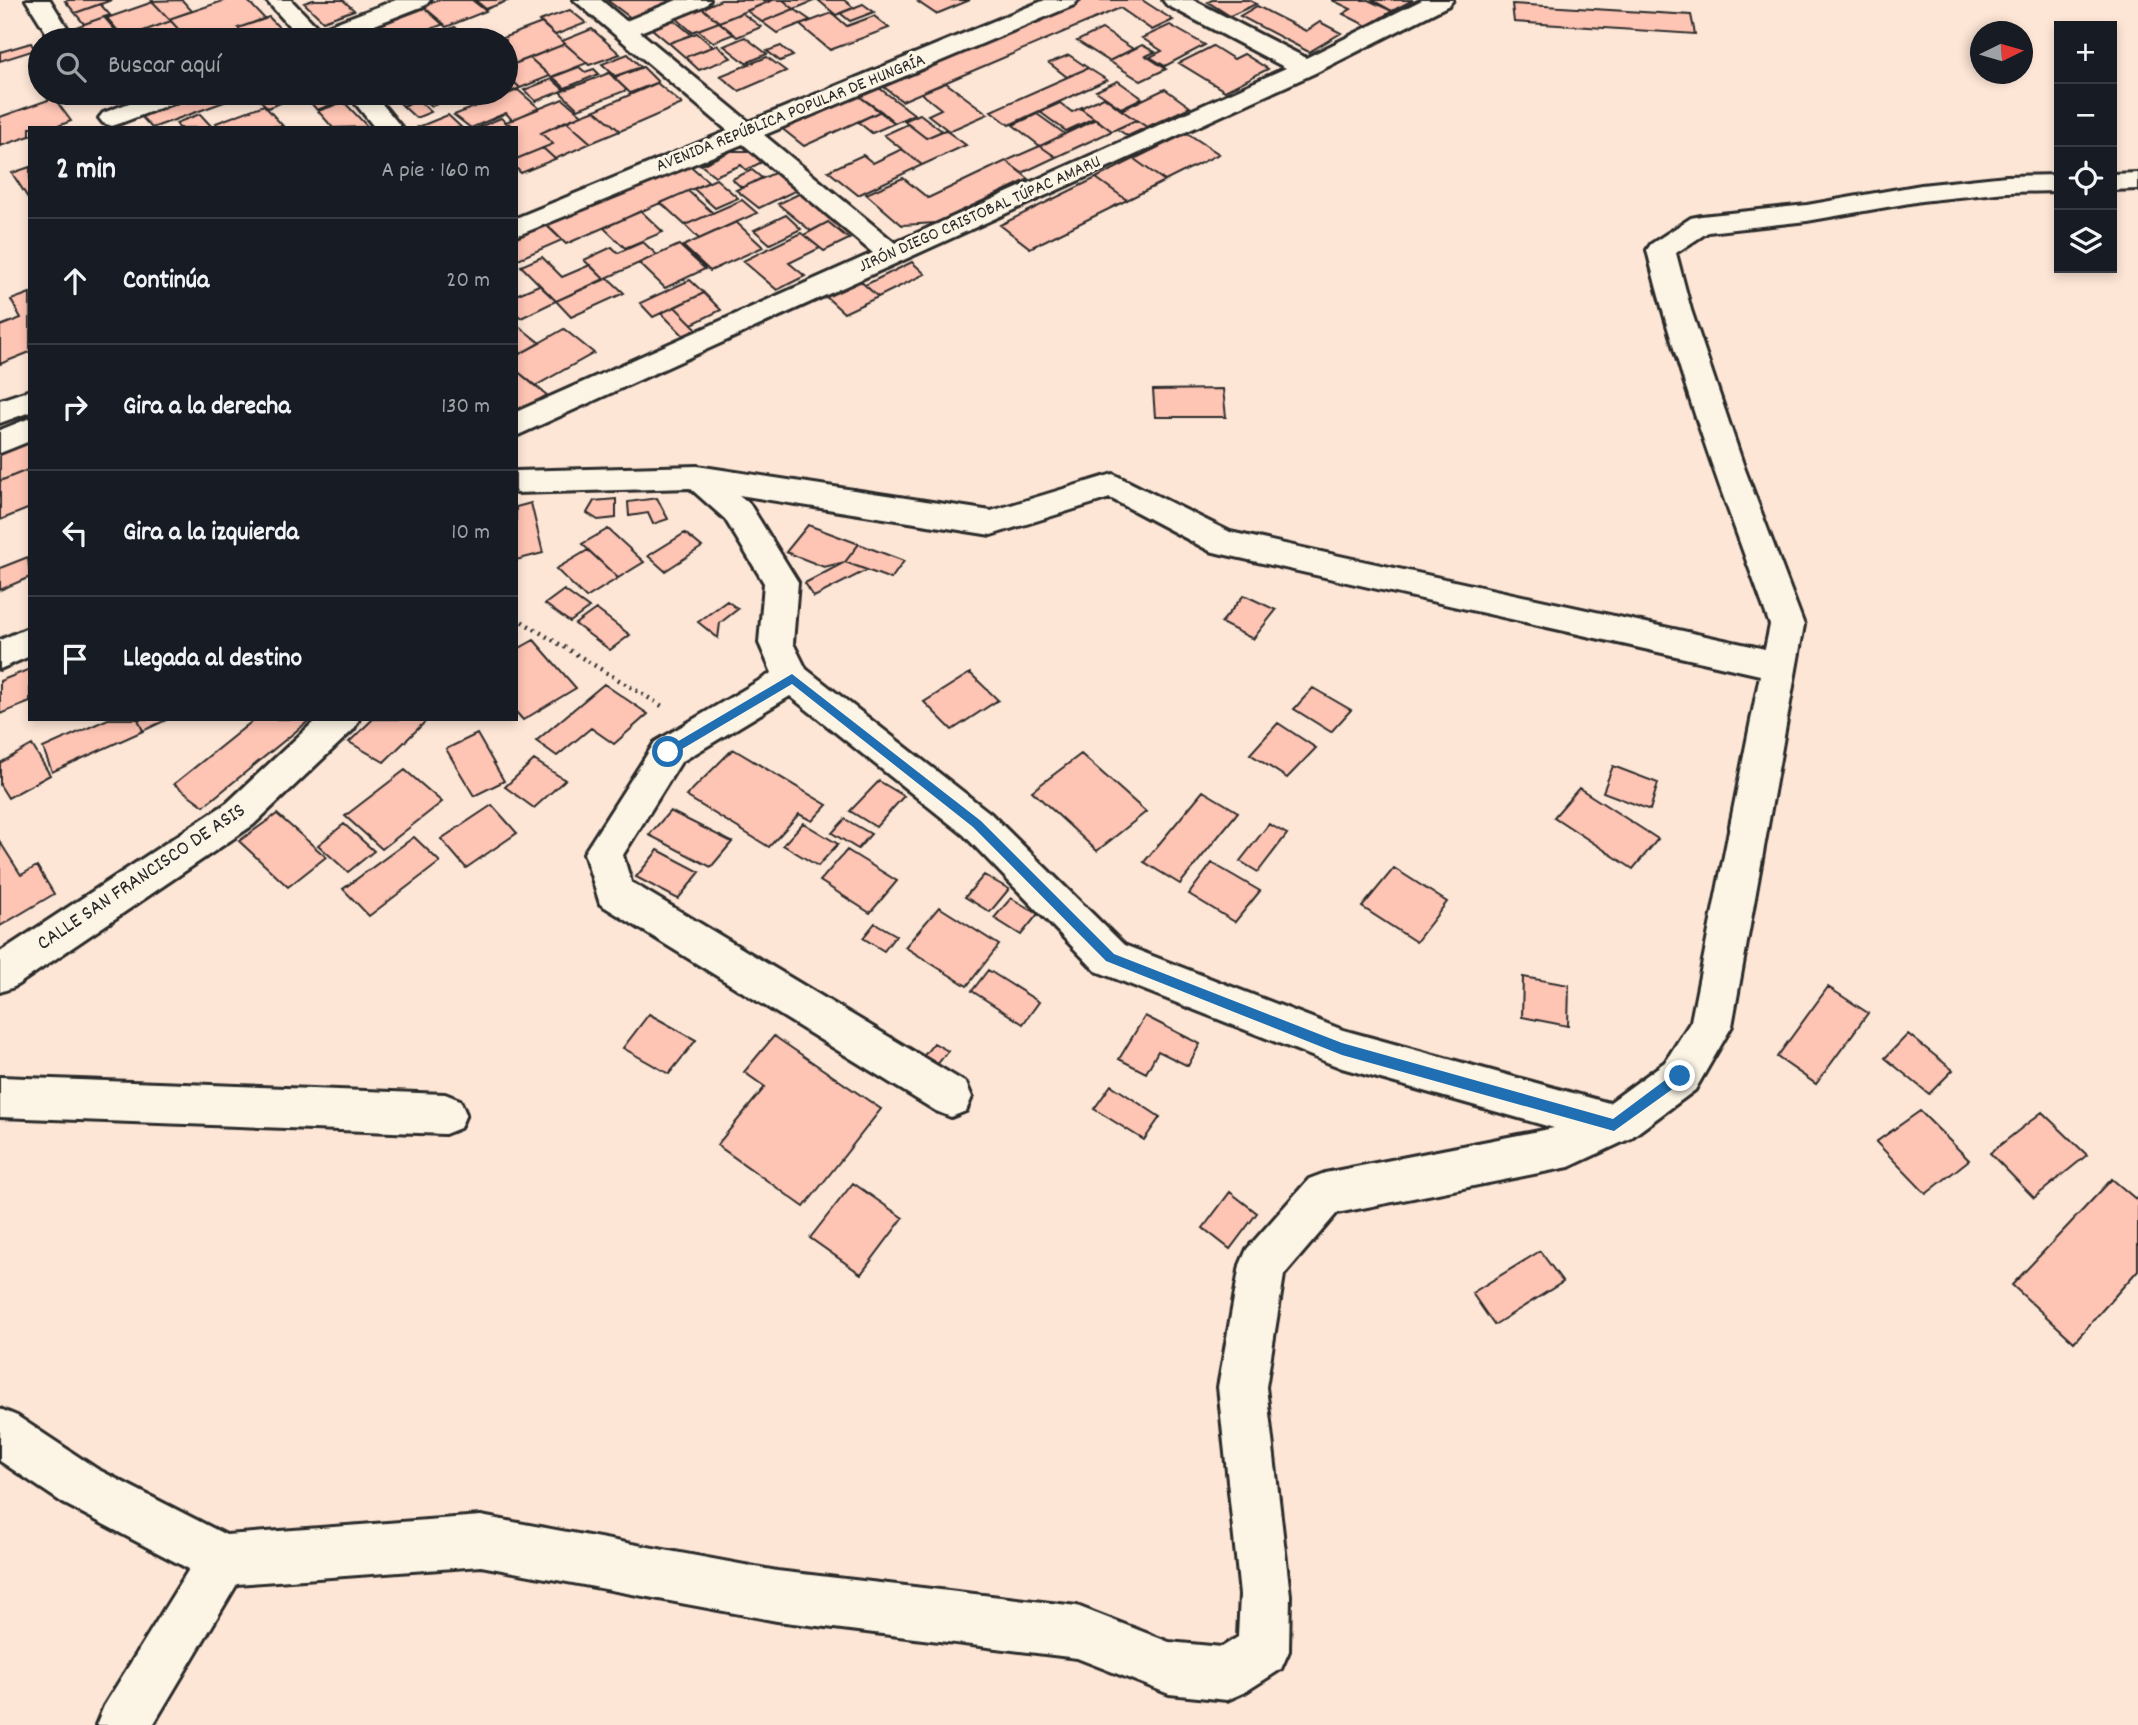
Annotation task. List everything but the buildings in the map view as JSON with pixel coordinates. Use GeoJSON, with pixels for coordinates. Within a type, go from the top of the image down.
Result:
{"type":"FeatureCollection","features":[{"type":"Feature","properties":{"kind":"street"},"geometry":{"type":"LineString","coordinates":[[38,0],[56,28]]}},
{"type":"Feature","properties":{"kind":"street"},"geometry":{"type":"LineString","coordinates":[[278,0],[304,28]]}},
{"type":"Feature","properties":{"kind":"street"},"geometry":{"type":"LineString","coordinates":[[346,28],[418,0]]}},
{"type":"Feature","properties":{"kind":"street"},"geometry":{"type":"LineString","coordinates":[[586,0],[893,255]]}},
{"type":"Feature","properties":{"kind":"street"},"geometry":{"type":"LineString","coordinates":[[624,30],[698,0]]}},
{"type":"Feature","properties":{"kind":"street","name":"AVENIDA REPÚBLICA POPULAR DE HUNGRÍA"},"geometry":{"type":"LineString","coordinates":[[518,227],[1019,0]]}},
{"type":"Feature","properties":{"kind":"street","name":"AVENIDA REPÚBLICA POPULAR DE HUNGRÍA"},"geometry":{"type":"LineString","coordinates":[[518,204],[739,125],[1066,0]]}},
{"type":"Feature","properties":{"kind":"street"},"geometry":{"type":"LineString","coordinates":[[1175,0],[1306,68]]}},
{"type":"Feature","properties":{"kind":"street","name":"JIRÓN DIEGO CRISTOBAL TÚPAC AMARU"},"geometry":{"type":"LineString","coordinates":[[518,424],[1306,68],[1441,0]]}},
{"type":"Feature","properties":{"kind":"street"},"geometry":{"type":"LineString","coordinates":[[111,115],[141,105]]}},
{"type":"Feature","properties":{"kind":"street"},"geometry":{"type":"LineString","coordinates":[[370,105],[387,126]]}},
{"type":"Feature","properties":{"kind":"street"},"geometry":{"type":"LineString","coordinates":[[2117,182],[2138,181]]}},
{"type":"Feature","properties":{"kind":"street"},"geometry":{"type":"LineString","coordinates":[[0,1433],[80,1486],[223,1560],[481,1542],[777,1595],[1077,1632],[1169,1668],[1227,1674],[1263,1651],[1265,1595],[1242,1387],[1264,1265],[1325,1194],[1569,1146],[1614,1125],[1680,1076],[1711,1026],[1787,625],[1728,467],[1676,310],[1661,250],[1700,225],[1807,213],[1921,193],[2006,184],[2054,183]]}},
{"type":"Feature","properties":{"kind":"street"},"geometry":{"type":"LineString","coordinates":[[0,412],[28,401]]}},
{"type":"Feature","properties":{"kind":"street"},"geometry":{"type":"LineString","coordinates":[[0,442],[28,430]]}},
{"type":"Feature","properties":{"kind":"street"},"geometry":{"type":"LineString","coordinates":[[518,482],[697,477],[991,523],[1113,485],[1222,542],[1778,665]]}},
{"type":"Feature","properties":{"kind":"street"},"geometry":{"type":"LineString","coordinates":[[697,477],[737,511],[781,582],[775,643],[792,678],[977,824],[1110,958],[1342,1049],[1614,1125]]}},
{"type":"Feature","properties":{"kind":"street"},"geometry":{"type":"LineString","coordinates":[[0,656],[28,641]]}},
{"type":"Feature","properties":{"kind":"street"},"geometry":{"type":"LineString","coordinates":[[792,678],[668,752],[603,853],[614,892],[951,1097]]}},
{"type":"Feature","properties":{"kind":"street","name":"CALLE SAN FRANCISCO DE ASIS"},"geometry":{"type":"LineString","coordinates":[[0,974],[240,814],[339,721]]}},
{"type":"Feature","properties":{"kind":"street"},"geometry":{"type":"LineString","coordinates":[[0,1097],[444,1114]]}},
{"type":"Feature","properties":{"kind":"street"},"geometry":{"type":"LineString","coordinates":[[123,1725],[223,1560]]}},
{"type":"Feature","properties":{"kind":"path"},"geometry":{"type":"LineString","coordinates":[[518,619],[703,731]]}},
{"type":"Feature","properties":{"kind":"route"},"geometry":{"type":"LineString","coordinates":[[668,752],[792,678],[977,824],[1110,958],[1342,1049],[1614,1125],[1680,1076]]}}]}
